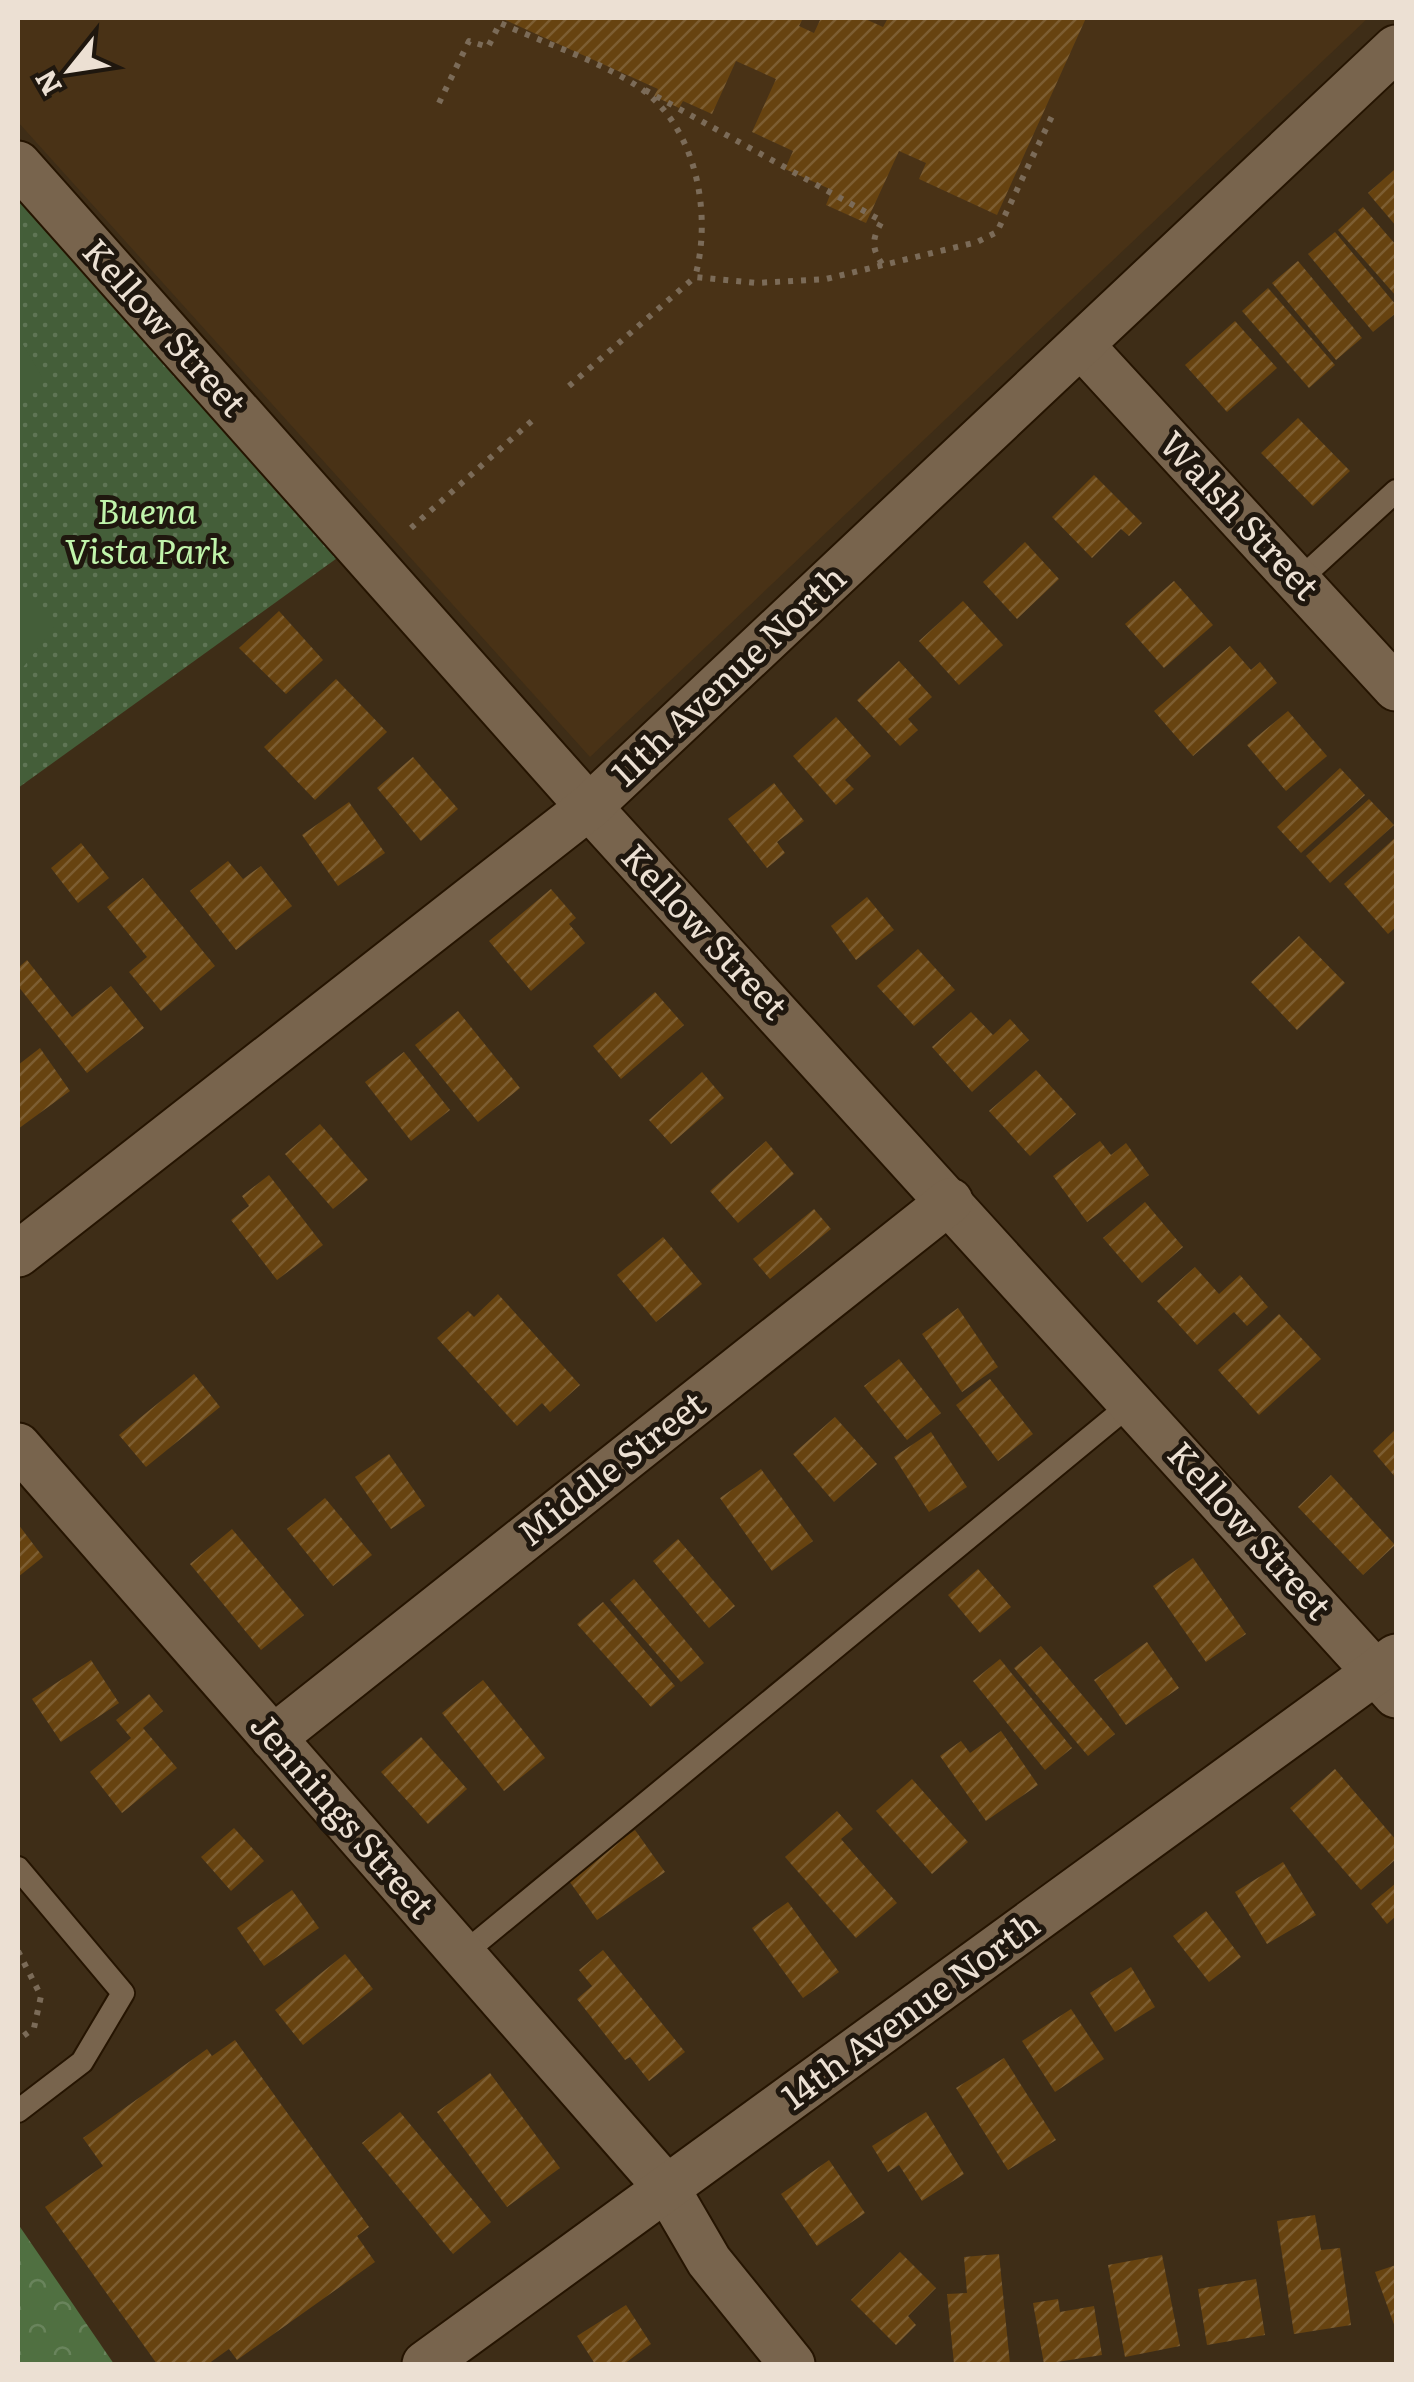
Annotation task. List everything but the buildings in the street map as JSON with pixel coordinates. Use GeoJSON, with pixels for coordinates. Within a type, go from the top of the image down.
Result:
{"type":"FeatureCollection","features":[{"type":"Feature","properties":{"kind":"street","name":"11th Avenue North"},"geometry":{"type":"LineString","coordinates":[[18,1254],[589,807],[1396,48]]}},
{"type":"Feature","properties":{"kind":"street","name":"Kellow Street"},"geometry":{"type":"LineString","coordinates":[[18,164],[589,807],[1390,1675]]}},
{"type":"Feature","properties":{"kind":"street","name":"Walsh Street"},"geometry":{"type":"LineString","coordinates":[[1082,345],[1396,688]]}},
{"type":"Feature","properties":{"kind":"street","name":"Middle Street"},"geometry":{"type":"LineString","coordinates":[[273,1738],[950,1200]]}},
{"type":"Feature","properties":{"kind":"street","name":"Jennings Street"},"geometry":{"type":"LineString","coordinates":[[18,1446],[666,2187],[709,2262],[792,2364]]}},
{"type":"Feature","properties":{"kind":"street","name":"14th Avenue North"},"geometry":{"type":"LineString","coordinates":[[425,2364],[666,2187],[1390,1675]]}},
{"type":"Feature","properties":{"kind":"lane"},"geometry":{"type":"LineString","coordinates":[[1298,581],[1396,490]]}},
{"type":"Feature","properties":{"kind":"lane"},"geometry":{"type":"LineString","coordinates":[[463,1954],[1134,1402]]}},
{"type":"Feature","properties":{"kind":"lane"},"geometry":{"type":"LineString","coordinates":[[18,1868],[123,1993],[82,2062],[18,2112]]}},
{"type":"Feature","properties":{"kind":"path"},"geometry":{"type":"LineString","coordinates":[[439,103],[469,41],[488,47],[500,23],[636,85],[882,222],[873,237],[873,251],[882,264]]}},
{"type":"Feature","properties":{"kind":"path"},"geometry":{"type":"LineString","coordinates":[[568,386],[695,277],[705,218],[696,174],[675,125],[636,85]]}},
{"type":"Feature","properties":{"kind":"path"},"geometry":{"type":"LineString","coordinates":[[695,277],[756,284],[826,278],[977,242],[996,232],[1052,116]]}},
{"type":"Feature","properties":{"kind":"path"},"geometry":{"type":"LineString","coordinates":[[411,528],[534,419]]}},
{"type":"Feature","properties":{"kind":"path"},"geometry":{"type":"LineString","coordinates":[[18,1952],[41,1996],[34,2028],[18,2040]]}},
{"type":"Feature","properties":{"kind":"shaded area"},"geometry":{"type":"Polygon","coordinates":[[[18,18],[1368,18],[590,757],[18,122],[18,18]]]}},
{"type":"Feature","properties":{"kind":"green space","name":"Buena Vista Park"},"geometry":{"type":"Polygon","coordinates":[[[18,191],[340,556],[18,788],[18,191]]]}},
{"type":"Feature","properties":{"kind":"green space"},"geometry":{"type":"Polygon","coordinates":[[[18,336],[42,377],[18,398],[18,336]]]}},
{"type":"Feature","properties":{"kind":"green space"},"geometry":{"type":"Polygon","coordinates":[[[18,595],[54,627],[18,674],[18,595]]]}},
{"type":"Feature","properties":{"kind":"green space"},"geometry":{"type":"Polygon","coordinates":[[[18,2224],[114,2364],[18,2364],[18,2224]]]}}]}
